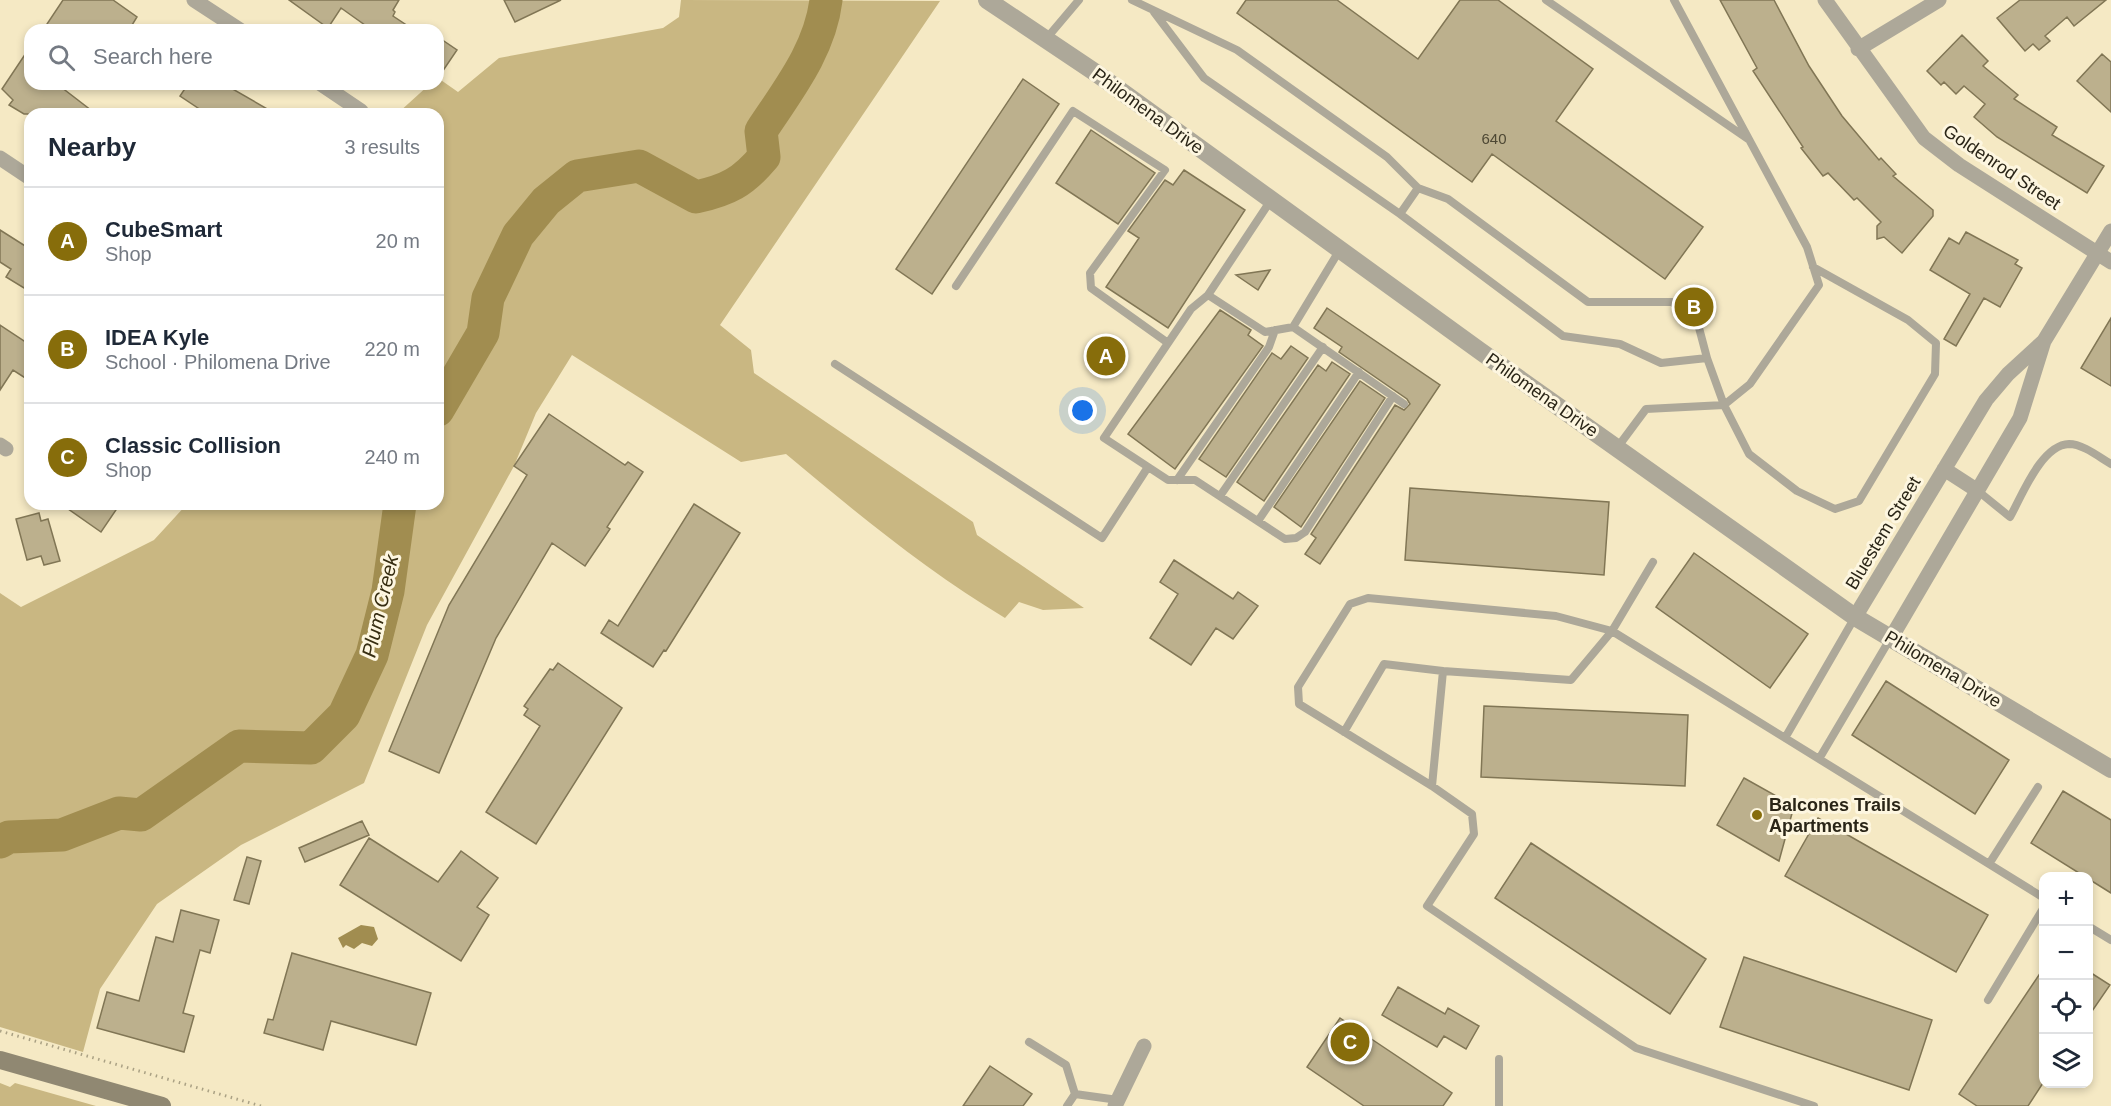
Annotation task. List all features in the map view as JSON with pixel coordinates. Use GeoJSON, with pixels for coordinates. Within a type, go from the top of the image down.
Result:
{"type":"FeatureCollection","features":[{"type":"Feature","properties":{"kind":"main road"},"geometry":{"type":"LineString","coordinates":[[0,1060],[162,1106]]}},
{"type":"Feature","properties":{"kind":"street"},"geometry":{"type":"LineString","coordinates":[[194,0],[231,24]]}},
{"type":"Feature","properties":{"kind":"street","name":"Philomena Drive"},"geometry":{"type":"LineString","coordinates":[[987,0],[1046,39],[1855,617],[2111,769]]}},
{"type":"Feature","properties":{"kind":"street","name":"Goldenrod Street"},"geometry":{"type":"LineString","coordinates":[[1825,0],[1924,138],[1959,165],[2104,257]]}},
{"type":"Feature","properties":{"kind":"street"},"geometry":{"type":"LineString","coordinates":[[1858,49],[1939,0]]}},
{"type":"Feature","properties":{"kind":"street"},"geometry":{"type":"LineString","coordinates":[[330,90],[357,108]]}},
{"type":"Feature","properties":{"kind":"street"},"geometry":{"type":"LineString","coordinates":[[0,158],[24,174]]}},
{"type":"Feature","properties":{"kind":"street","name":"Bluestem Street"},"geometry":{"type":"LineString","coordinates":[[1855,617],[1986,400],[2008,374],[2044,342],[2104,257],[2111,231]]}},
{"type":"Feature","properties":{"kind":"street","name":"Bluestem Street"},"geometry":{"type":"LineString","coordinates":[[1891,638],[2020,418],[2044,342]]}},
{"type":"Feature","properties":{"kind":"street","name":"Bluestem Street"},"geometry":{"type":"LineString","coordinates":[[1944,469],[1978,491]]}},
{"type":"Feature","properties":{"kind":"street"},"geometry":{"type":"LineString","coordinates":[[1116,1103],[1144,1047]]}},
{"type":"Feature","properties":{"kind":"lane"},"geometry":{"type":"LineString","coordinates":[[1046,39],[1079,0]]}},
{"type":"Feature","properties":{"kind":"lane"},"geometry":{"type":"LineString","coordinates":[[1132,0],[1236,50],[1387,157],[1418,188],[1448,199],[1588,302],[1672,302],[1698,324],[1707,358],[1724,405],[1749,454],[1797,491],[1834,510],[1859,501],[1935,374],[1936,343],[1908,320],[1813,267]]}},
{"type":"Feature","properties":{"kind":"lane"},"geometry":{"type":"LineString","coordinates":[[1546,0],[1749,140]]}},
{"type":"Feature","properties":{"kind":"lane"},"geometry":{"type":"LineString","coordinates":[[1617,448],[1646,409],[1724,405],[1750,384],[1819,285],[1807,247],[1674,0]]}},
{"type":"Feature","properties":{"kind":"lane"},"geometry":{"type":"LineString","coordinates":[[1154,10],[1204,78],[1400,214],[1563,336],[1620,344],[1661,363],[1707,358]]}},
{"type":"Feature","properties":{"kind":"lane"},"geometry":{"type":"LineString","coordinates":[[957,286],[1073,111],[1165,170],[1090,273],[1090,288],[1168,343]]}},
{"type":"Feature","properties":{"kind":"lane"},"geometry":{"type":"LineString","coordinates":[[1400,214],[1418,188]]}},
{"type":"Feature","properties":{"kind":"lane"},"geometry":{"type":"LineString","coordinates":[[1271,200],[1208,295],[1191,309],[1104,438],[1168,480],[1195,480],[1285,539],[1296,538],[1305,532],[1393,396]]}},
{"type":"Feature","properties":{"kind":"lane"},"geometry":{"type":"LineString","coordinates":[[1293,327],[1340,250]]}},
{"type":"Feature","properties":{"kind":"lane"},"geometry":{"type":"LineString","coordinates":[[1208,295],[1265,332],[1293,327],[1404,404]]}},
{"type":"Feature","properties":{"kind":"lane"},"geometry":{"type":"LineString","coordinates":[[1177,480],[1269,347],[1275,330]]}},
{"type":"Feature","properties":{"kind":"lane"},"geometry":{"type":"LineString","coordinates":[[1220,496],[1323,347]]}},
{"type":"Feature","properties":{"kind":"lane"},"geometry":{"type":"LineString","coordinates":[[835,364],[1102,538],[1148,467]]}},
{"type":"Feature","properties":{"kind":"lane"},"geometry":{"type":"LineString","coordinates":[[1258,522],[1359,372]]}},
{"type":"Feature","properties":{"kind":"lane"},"geometry":{"type":"LineString","coordinates":[[1978,491],[2010,518],[2040,463],[2053,449],[2069,444],[2077,445],[2111,464]]}},
{"type":"Feature","properties":{"kind":"lane"},"geometry":{"type":"LineString","coordinates":[[1344,732],[1384,664],[1443,671],[1571,680],[1612,631],[1653,562]]}},
{"type":"Feature","properties":{"kind":"lane"},"geometry":{"type":"LineString","coordinates":[[1814,1106],[1636,1048],[1427,906],[1474,834],[1472,814],[1432,786],[1299,704],[1298,687],[1350,604],[1368,598],[1556,616],[1612,631],[2039,895]]}},
{"type":"Feature","properties":{"kind":"lane"},"geometry":{"type":"LineString","coordinates":[[1785,738],[1855,617]]}},
{"type":"Feature","properties":{"kind":"lane"},"geometry":{"type":"LineString","coordinates":[[1819,759],[1891,638]]}},
{"type":"Feature","properties":{"kind":"lane"},"geometry":{"type":"LineString","coordinates":[[1432,786],[1443,671]]}},
{"type":"Feature","properties":{"kind":"lane"},"geometry":{"type":"LineString","coordinates":[[1989,864],[2038,787]]}},
{"type":"Feature","properties":{"kind":"lane"},"geometry":{"type":"LineString","coordinates":[[1988,1000],[2039,914]]}},
{"type":"Feature","properties":{"kind":"lane"},"geometry":{"type":"LineString","coordinates":[[2093,929],[2111,940]]}},
{"type":"Feature","properties":{"kind":"lane"},"geometry":{"type":"LineString","coordinates":[[1029,1042],[1066,1065],[1075,1094]]}},
{"type":"Feature","properties":{"kind":"lane"},"geometry":{"type":"LineString","coordinates":[[1499,1059],[1499,1106]]}},
{"type":"Feature","properties":{"kind":"lane"},"geometry":{"type":"LineString","coordinates":[[1075,1094],[1116,1103]]}},
{"type":"Feature","properties":{"kind":"lane"},"geometry":{"type":"LineString","coordinates":[[1067,1106],[1075,1094]]}},
{"type":"Feature","properties":{"kind":"path"},"geometry":{"type":"LineString","coordinates":[[0,1031],[261,1106]]}},
{"type":"Feature","properties":{"kind":"shaded area"},"geometry":{"type":"Polygon","coordinates":[[[681,0],[940,1],[720,325],[751,350],[754,373],[973,522],[977,535],[1084,608],[1043,610],[1019,602],[1005,618],[920,561],[786,454],[741,462],[572,355],[536,413],[514,466],[427,625],[364,783],[241,845],[157,904],[100,989],[83,1052],[0,1027],[0,593],[21,607],[154,540],[182,510],[444,510],[444,108],[404,108],[423,90],[444,90],[444,82],[458,92],[499,58],[663,28],[679,17],[681,0]]]}},
{"type":"Feature","properties":{"kind":"shaded area"},"geometry":{"type":"Polygon","coordinates":[[[361,925],[374,927],[378,939],[372,946],[362,943],[354,949],[346,945],[343,948],[338,938],[361,925]]]}},
{"type":"Feature","properties":{"kind":"shaded area"},"geometry":{"type":"Polygon","coordinates":[[[0,1083],[10,1087],[15,1083],[96,1106],[0,1106],[0,1083]]]}},
{"type":"Feature","properties":{"kind":"building"},"geometry":{"type":"Polygon","coordinates":[[[63,0],[113,0],[137,17],[133,24],[47,24],[63,0]]]}},
{"type":"Feature","properties":{"kind":"building"},"geometry":{"type":"Polygon","coordinates":[[[289,0],[399,0],[393,10],[395,12],[393,16],[405,24],[364,24],[341,8],[331,24],[322,24],[289,0]]]}},
{"type":"Feature","properties":{"kind":"building"},"geometry":{"type":"Polygon","coordinates":[[[504,0],[561,0],[515,22],[504,0]]]}},
{"type":"Feature","properties":{"kind":"building"},"geometry":{"type":"Polygon","coordinates":[[[1246,0],[1337,0],[1418,59],[1460,0],[1498,0],[1593,69],[1556,121],[1703,227],[1665,279],[1492,154],[1472,182],[1237,13],[1246,0]]]}},
{"type":"Feature","properties":{"kind":"building"},"geometry":{"type":"Polygon","coordinates":[[[1720,0],[1774,0],[1809,66],[1842,116],[1879,160],[1881,158],[1896,174],[1893,176],[1933,210],[1933,216],[1902,253],[1884,237],[1877,239],[1877,226],[1881,222],[1857,198],[1854,200],[1828,173],[1823,176],[1801,148],[1803,147],[1753,71],[1757,68],[1720,0]]]}},
{"type":"Feature","properties":{"kind":"building"},"geometry":{"type":"Polygon","coordinates":[[[2020,0],[2106,0],[2074,26],[2067,17],[2045,36],[2050,41],[2039,50],[2033,44],[2025,51],[1997,18],[2020,0]]]}},
{"type":"Feature","properties":{"kind":"building"},"geometry":{"type":"Polygon","coordinates":[[[1962,35],[1988,61],[1983,66],[2018,95],[2014,99],[2057,127],[2052,135],[2104,166],[2087,193],[1997,137],[1974,117],[1985,104],[1964,86],[1956,94],[1944,82],[1941,85],[1927,71],[1962,35]]]}},
{"type":"Feature","properties":{"kind":"building"},"geometry":{"type":"Polygon","coordinates":[[[444,41],[457,50],[444,69],[444,41]]]}},
{"type":"Feature","properties":{"kind":"building"},"geometry":{"type":"Polygon","coordinates":[[[2102,54],[2111,62],[2111,112],[2077,81],[2102,54]]]}},
{"type":"Feature","properties":{"kind":"building"},"geometry":{"type":"Polygon","coordinates":[[[24,56],[24,90],[65,90],[88,108],[24,108],[24,114],[9,105],[13,100],[2,89],[24,56]]]}},
{"type":"Feature","properties":{"kind":"building"},"geometry":{"type":"Polygon","coordinates":[[[1023,79],[1059,104],[932,294],[896,269],[1023,79]]]}},
{"type":"Feature","properties":{"kind":"building"},"geometry":{"type":"Polygon","coordinates":[[[184,90],[234,90],[266,108],[198,108],[180,96],[184,90]]]}},
{"type":"Feature","properties":{"kind":"building"},"geometry":{"type":"Polygon","coordinates":[[[1091,130],[1155,173],[1118,224],[1056,183],[1091,130]]]}},
{"type":"Feature","properties":{"kind":"building"},"geometry":{"type":"Polygon","coordinates":[[[1184,170],[1245,210],[1168,328],[1106,287],[1139,238],[1128,231],[1165,180],[1173,185],[1184,170]]]}},
{"type":"Feature","properties":{"kind":"building"},"geometry":{"type":"Polygon","coordinates":[[[0,230],[24,245],[24,288],[6,277],[11,269],[0,262],[0,230]]]}},
{"type":"Feature","properties":{"kind":"building"},"geometry":{"type":"Polygon","coordinates":[[[1966,232],[2018,260],[2015,264],[2022,268],[2000,307],[1984,298],[1956,346],[1944,339],[1970,294],[1930,270],[1949,238],[1959,244],[1966,232]]]}},
{"type":"Feature","properties":{"kind":"building"},"geometry":{"type":"Polygon","coordinates":[[[1270,270],[1258,290],[1236,275],[1270,270]]]}},
{"type":"Feature","properties":{"kind":"building"},"geometry":{"type":"Polygon","coordinates":[[[1327,308],[1440,385],[1320,564],[1305,554],[1316,538],[1311,534],[1395,405],[1404,410],[1410,404],[1407,399],[1339,352],[1342,347],[1314,328],[1327,308]]]}},
{"type":"Feature","properties":{"kind":"building"},"geometry":{"type":"Polygon","coordinates":[[[1220,310],[1251,330],[1248,335],[1263,346],[1175,469],[1128,434],[1220,310]]]}},
{"type":"Feature","properties":{"kind":"building"},"geometry":{"type":"Polygon","coordinates":[[[2111,318],[2111,386],[2081,368],[2111,318]]]}},
{"type":"Feature","properties":{"kind":"building"},"geometry":{"type":"Polygon","coordinates":[[[0,325],[24,341],[24,377],[13,370],[0,390],[0,325]]]}},
{"type":"Feature","properties":{"kind":"building"},"geometry":{"type":"Polygon","coordinates":[[[1291,346],[1308,358],[1226,477],[1199,459],[1272,353],[1281,359],[1291,346]]]}},
{"type":"Feature","properties":{"kind":"building"},"geometry":{"type":"Polygon","coordinates":[[[1332,362],[1350,374],[1264,501],[1237,482],[1318,365],[1326,371],[1332,362]]]}},
{"type":"Feature","properties":{"kind":"building"},"geometry":{"type":"Polygon","coordinates":[[[1360,381],[1385,398],[1301,527],[1274,507],[1360,381]]]}},
{"type":"Feature","properties":{"kind":"building"},"geometry":{"type":"Polygon","coordinates":[[[549,414],[625,465],[628,462],[643,472],[607,527],[610,529],[585,566],[552,543],[496,638],[439,773],[389,751],[449,605],[527,475],[514,466],[549,414]]]}},
{"type":"Feature","properties":{"kind":"building"},"geometry":{"type":"Polygon","coordinates":[[[1410,488],[1609,502],[1604,575],[1405,560],[1410,488]]]}},
{"type":"Feature","properties":{"kind":"building"},"geometry":{"type":"Polygon","coordinates":[[[694,504],[740,533],[666,651],[664,650],[653,667],[601,633],[609,620],[618,626],[694,504]]]}},
{"type":"Feature","properties":{"kind":"building"},"geometry":{"type":"Polygon","coordinates":[[[70,510],[116,510],[101,532],[70,510]]]}},
{"type":"Feature","properties":{"kind":"building"},"geometry":{"type":"Polygon","coordinates":[[[39,513],[41,521],[48,519],[60,561],[44,565],[41,556],[27,560],[16,519],[39,513]]]}},
{"type":"Feature","properties":{"kind":"building"},"geometry":{"type":"Polygon","coordinates":[[[1694,553],[1808,634],[1770,688],[1656,607],[1694,553]]]}},
{"type":"Feature","properties":{"kind":"building"},"geometry":{"type":"Polygon","coordinates":[[[1174,560],[1233,599],[1238,592],[1258,606],[1233,639],[1216,628],[1191,665],[1150,638],[1178,594],[1160,582],[1174,560]]]}},
{"type":"Feature","properties":{"kind":"building"},"geometry":{"type":"Polygon","coordinates":[[[558,663],[622,708],[536,844],[486,812],[540,726],[524,715],[528,709],[524,706],[550,669],[553,670],[558,663]]]}},
{"type":"Feature","properties":{"kind":"building"},"geometry":{"type":"Polygon","coordinates":[[[1886,681],[2009,760],[1975,814],[1852,735],[1886,681]]]}},
{"type":"Feature","properties":{"kind":"building"},"geometry":{"type":"Polygon","coordinates":[[[1484,706],[1688,715],[1685,786],[1481,777],[1484,706]]]}},
{"type":"Feature","properties":{"kind":"building","name":"Balcones Trails Apartments"},"geometry":{"type":"Polygon","coordinates":[[[1744,778],[1794,806],[1779,861],[1717,825],[1744,778]]]}},
{"type":"Feature","properties":{"kind":"building"},"geometry":{"type":"Polygon","coordinates":[[[2063,791],[2111,820],[2111,893],[2093,882],[2093,872],[2077,872],[2031,843],[2063,791]]]}},
{"type":"Feature","properties":{"kind":"building"},"geometry":{"type":"Polygon","coordinates":[[[1818,818],[1988,915],[1956,972],[1785,876],[1818,818]]]}},
{"type":"Feature","properties":{"kind":"building"},"geometry":{"type":"Polygon","coordinates":[[[362,821],[369,835],[305,862],[299,848],[362,821]]]}},
{"type":"Feature","properties":{"kind":"building"},"geometry":{"type":"Polygon","coordinates":[[[369,838],[438,882],[461,851],[498,878],[477,907],[489,915],[461,961],[340,885],[369,838]]]}},
{"type":"Feature","properties":{"kind":"building"},"geometry":{"type":"Polygon","coordinates":[[[1531,843],[1706,959],[1670,1014],[1495,898],[1531,843]]]}},
{"type":"Feature","properties":{"kind":"building"},"geometry":{"type":"Polygon","coordinates":[[[247,857],[261,861],[249,904],[234,900],[247,857]]]}},
{"type":"Feature","properties":{"kind":"building"},"geometry":{"type":"Polygon","coordinates":[[[181,910],[219,920],[210,953],[200,950],[183,1013],[194,1016],[184,1052],[97,1028],[107,992],[139,1001],[156,937],[173,942],[181,910]]]}},
{"type":"Feature","properties":{"kind":"building"},"geometry":{"type":"Polygon","coordinates":[[[292,953],[431,993],[416,1045],[331,1021],[323,1050],[264,1033],[268,1019],[273,1020],[292,953]]]}},
{"type":"Feature","properties":{"kind":"building"},"geometry":{"type":"Polygon","coordinates":[[[1744,957],[1932,1020],[1909,1090],[1720,1027],[1744,957]]]}},
{"type":"Feature","properties":{"kind":"building"},"geometry":{"type":"Polygon","coordinates":[[[2093,974],[2110,985],[2093,1010],[2093,974]]]}},
{"type":"Feature","properties":{"kind":"building"},"geometry":{"type":"Polygon","coordinates":[[[2039,975],[2040,1088],[2028,1106],[1977,1106],[1959,1094],[2039,975]]]}},
{"type":"Feature","properties":{"kind":"building"},"geometry":{"type":"Polygon","coordinates":[[[1398,987],[1445,1014],[1448,1008],[1479,1026],[1466,1049],[1444,1036],[1437,1047],[1382,1015],[1398,987]]]}},
{"type":"Feature","properties":{"kind":"building"},"geometry":{"type":"Polygon","coordinates":[[[1340,1018],[1452,1093],[1443,1106],[1364,1106],[1307,1067],[1340,1018]]]}},
{"type":"Feature","properties":{"kind":"building"},"geometry":{"type":"Polygon","coordinates":[[[990,1066],[1032,1094],[1023,1106],[963,1106],[990,1066]]]}},
{"type":"Feature","properties":{"kind":"waterway","name":"Plum Creek"},"geometry":{"type":"LineString","coordinates":[[444,400],[483,333],[488,298],[518,235],[546,201],[577,176],[639,166],[696,197],[726,188],[749,173],[764,157],[761,131],[810,53],[823,18],[826,0]]}},
{"type":"Feature","properties":{"kind":"waterway","name":"Plum Creek"},"geometry":{"type":"LineString","coordinates":[[0,842],[9,837],[62,835],[119,813],[141,815],[239,746],[311,748],[344,715],[372,655],[388,591],[399,510]]}},
{"type":"Feature","properties":{"kind":"place","name":"IDEA Kyle"},"geometry":{"type":"Point","coordinates":[1694,307]}},
{"type":"Feature","properties":{"kind":"place","name":"CubeSmart"},"geometry":{"type":"Point","coordinates":[1106,356]}},
{"type":"Feature","properties":{"kind":"place","name":"Balcones Trails Apartments"},"geometry":{"type":"Point","coordinates":[1757,815]}},
{"type":"Feature","properties":{"kind":"place","name":"Classic Collision"},"geometry":{"type":"Point","coordinates":[1350,1042]}}]}
